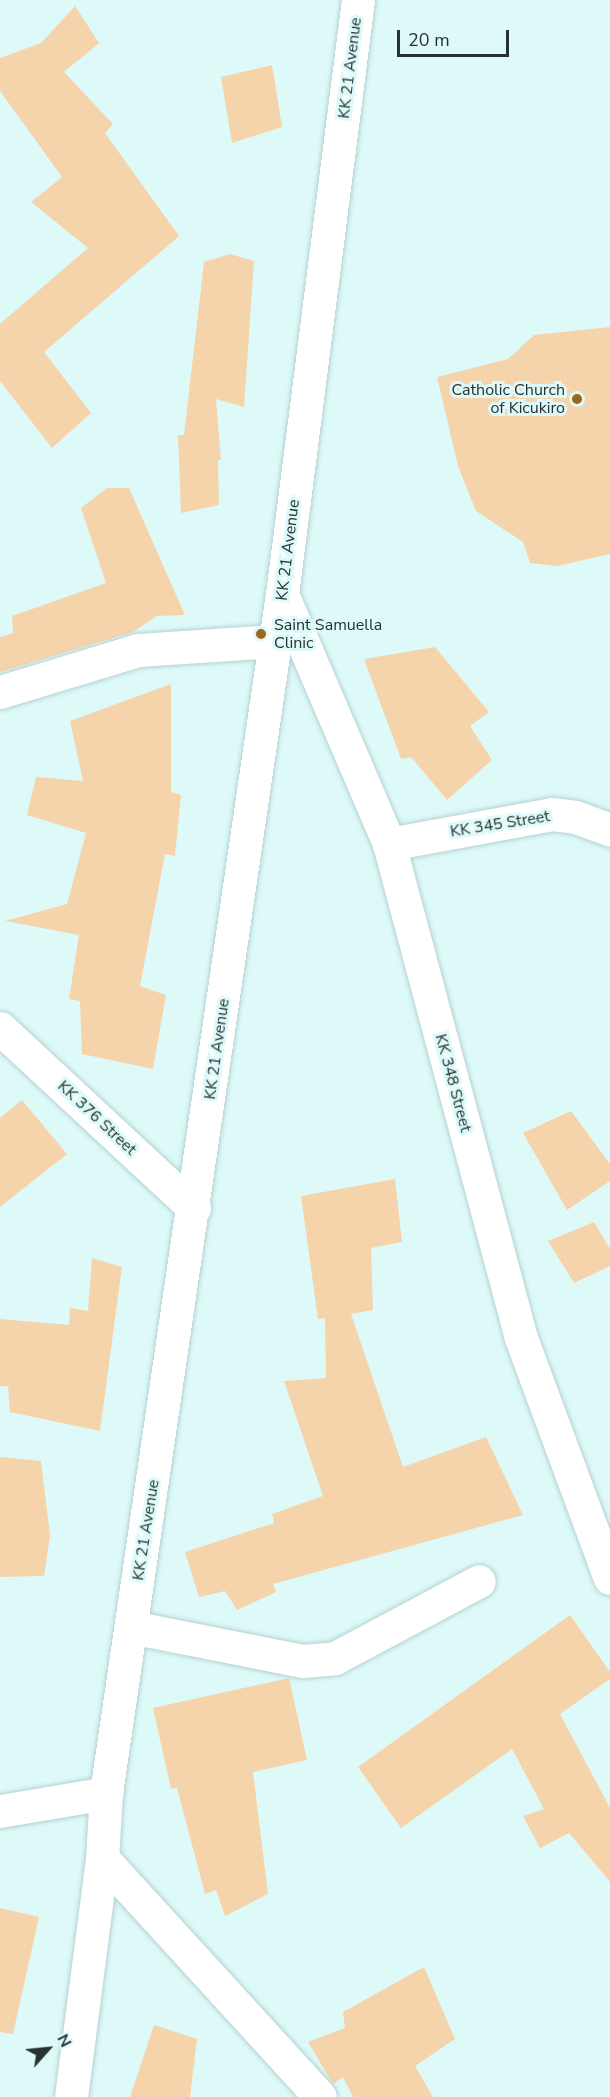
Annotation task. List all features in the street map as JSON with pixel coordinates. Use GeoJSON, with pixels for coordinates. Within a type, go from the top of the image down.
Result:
{"type":"FeatureCollection","features":[{"type":"Feature","properties":{"kind":"street","name":"KK 21 Avenue"},"geometry":{"type":"LineString","coordinates":[[71,2097],[102,1858],[106,1793],[194,1208],[282,594],[358,0]]}},
{"type":"Feature","properties":{"kind":"street","name":"KK 348 Street"},"geometry":{"type":"LineString","coordinates":[[282,594],[389,844],[521,1338],[610,1578]]}},
{"type":"Feature","properties":{"kind":"street"},"geometry":{"type":"LineString","coordinates":[[0,692],[138,650],[275,640]]}},
{"type":"Feature","properties":{"kind":"street","name":"KK 345 Street"},"geometry":{"type":"LineString","coordinates":[[389,844],[552,814],[575,817],[610,830]]}},
{"type":"Feature","properties":{"kind":"street","name":"KK 376 Street"},"geometry":{"type":"LineString","coordinates":[[0,1028],[194,1208]]}},
{"type":"Feature","properties":{"kind":"street"},"geometry":{"type":"LineString","coordinates":[[131,1627],[303,1661],[335,1658],[478,1581]]}},
{"type":"Feature","properties":{"kind":"street"},"geometry":{"type":"LineString","coordinates":[[0,1810],[106,1793]]}},
{"type":"Feature","properties":{"kind":"street"},"geometry":{"type":"LineString","coordinates":[[102,1858],[320,2097]]}},
{"type":"Feature","properties":{"kind":"building"},"geometry":{"type":"Polygon","coordinates":[[[75,6],[99,43],[64,72],[113,124],[105,133],[179,236],[44,352],[91,413],[52,448],[0,381],[0,324],[88,248],[31,202],[62,177],[0,91],[0,58],[41,43],[75,6]]]}},
{"type":"Feature","properties":{"kind":"building"},"geometry":{"type":"Polygon","coordinates":[[[272,65],[282,127],[232,143],[221,77],[272,65]]]}},
{"type":"Feature","properties":{"kind":"building"},"geometry":{"type":"Polygon","coordinates":[[[230,254],[254,261],[244,407],[216,399],[221,460],[218,460],[219,505],[181,513],[178,435],[184,435],[204,262],[230,254]]]}},
{"type":"Feature","properties":{"kind":"building"},"geometry":{"type":"Polygon","coordinates":[[[610,327],[610,554],[557,566],[530,563],[523,542],[476,511],[458,466],[437,377],[508,359],[534,335],[610,327]]]}},
{"type":"Feature","properties":{"kind":"building"},"geometry":{"type":"Polygon","coordinates":[[[107,488],[129,488],[185,615],[157,616],[133,632],[0,672],[0,637],[13,633],[12,616],[106,583],[81,508],[107,488]]]}},
{"type":"Feature","properties":{"kind":"building"},"geometry":{"type":"Polygon","coordinates":[[[435,647],[489,712],[470,726],[492,760],[447,800],[411,757],[401,759],[364,659],[435,647]]]}},
{"type":"Feature","properties":{"kind":"building"},"geometry":{"type":"Polygon","coordinates":[[[171,684],[171,792],[181,795],[175,856],[165,854],[140,986],[166,995],[153,1069],[82,1054],[80,1001],[69,999],[79,935],[5,921],[67,904],[86,833],[27,815],[36,777],[83,781],[70,721],[171,684]]]}},
{"type":"Feature","properties":{"kind":"building"},"geometry":{"type":"Polygon","coordinates":[[[22,1100],[67,1154],[0,1207],[0,1118],[22,1100]]]}},
{"type":"Feature","properties":{"kind":"building"},"geometry":{"type":"Polygon","coordinates":[[[571,1111],[610,1164],[610,1181],[567,1210],[523,1133],[571,1111]]]}},
{"type":"Feature","properties":{"kind":"building"},"geometry":{"type":"Polygon","coordinates":[[[395,1179],[402,1242],[371,1248],[373,1310],[351,1314],[403,1467],[486,1437],[523,1515],[273,1584],[276,1592],[237,1610],[225,1591],[199,1597],[185,1552],[274,1523],[272,1514],[323,1496],[284,1381],[326,1378],[325,1318],[318,1319],[301,1196],[395,1179]]]}},
{"type":"Feature","properties":{"kind":"building"},"geometry":{"type":"Polygon","coordinates":[[[594,1222],[610,1249],[610,1266],[574,1283],[548,1241],[594,1222]]]}},
{"type":"Feature","properties":{"kind":"building"},"geometry":{"type":"Polygon","coordinates":[[[92,1258],[122,1267],[100,1431],[10,1412],[8,1386],[0,1386],[0,1319],[69,1325],[70,1308],[88,1311],[92,1258]]]}},
{"type":"Feature","properties":{"kind":"building"},"geometry":{"type":"Polygon","coordinates":[[[0,1457],[41,1461],[50,1536],[44,1576],[0,1577],[0,1457]]]}},
{"type":"Feature","properties":{"kind":"building"},"geometry":{"type":"Polygon","coordinates":[[[570,1615],[610,1672],[610,1679],[560,1714],[610,1808],[610,1882],[569,1833],[540,1848],[523,1816],[544,1809],[512,1749],[401,1828],[358,1767],[570,1615]]]}},
{"type":"Feature","properties":{"kind":"building"},"geometry":{"type":"Polygon","coordinates":[[[289,1678],[307,1760],[253,1772],[268,1894],[225,1916],[216,1890],[205,1894],[177,1788],[171,1789],[153,1708],[289,1678]]]}},
{"type":"Feature","properties":{"kind":"building"},"geometry":{"type":"Polygon","coordinates":[[[0,1908],[39,1917],[13,2034],[0,2032],[0,1908]]]}},
{"type":"Feature","properties":{"kind":"building"},"geometry":{"type":"Polygon","coordinates":[[[424,1967],[455,2039],[415,2066],[433,2097],[353,2097],[343,2077],[333,2084],[308,2042],[345,2028],[343,2012],[424,1967]]]}},
{"type":"Feature","properties":{"kind":"building"},"geometry":{"type":"Polygon","coordinates":[[[154,2025],[197,2039],[190,2097],[130,2097],[154,2025]]]}},
{"type":"Feature","properties":{"kind":"place","name":"Catholic Church of Kicukiro"},"geometry":{"type":"Point","coordinates":[577,399]}},
{"type":"Feature","properties":{"kind":"place","name":"Saint Samuella Clinic"},"geometry":{"type":"Point","coordinates":[261,634]}}]}
